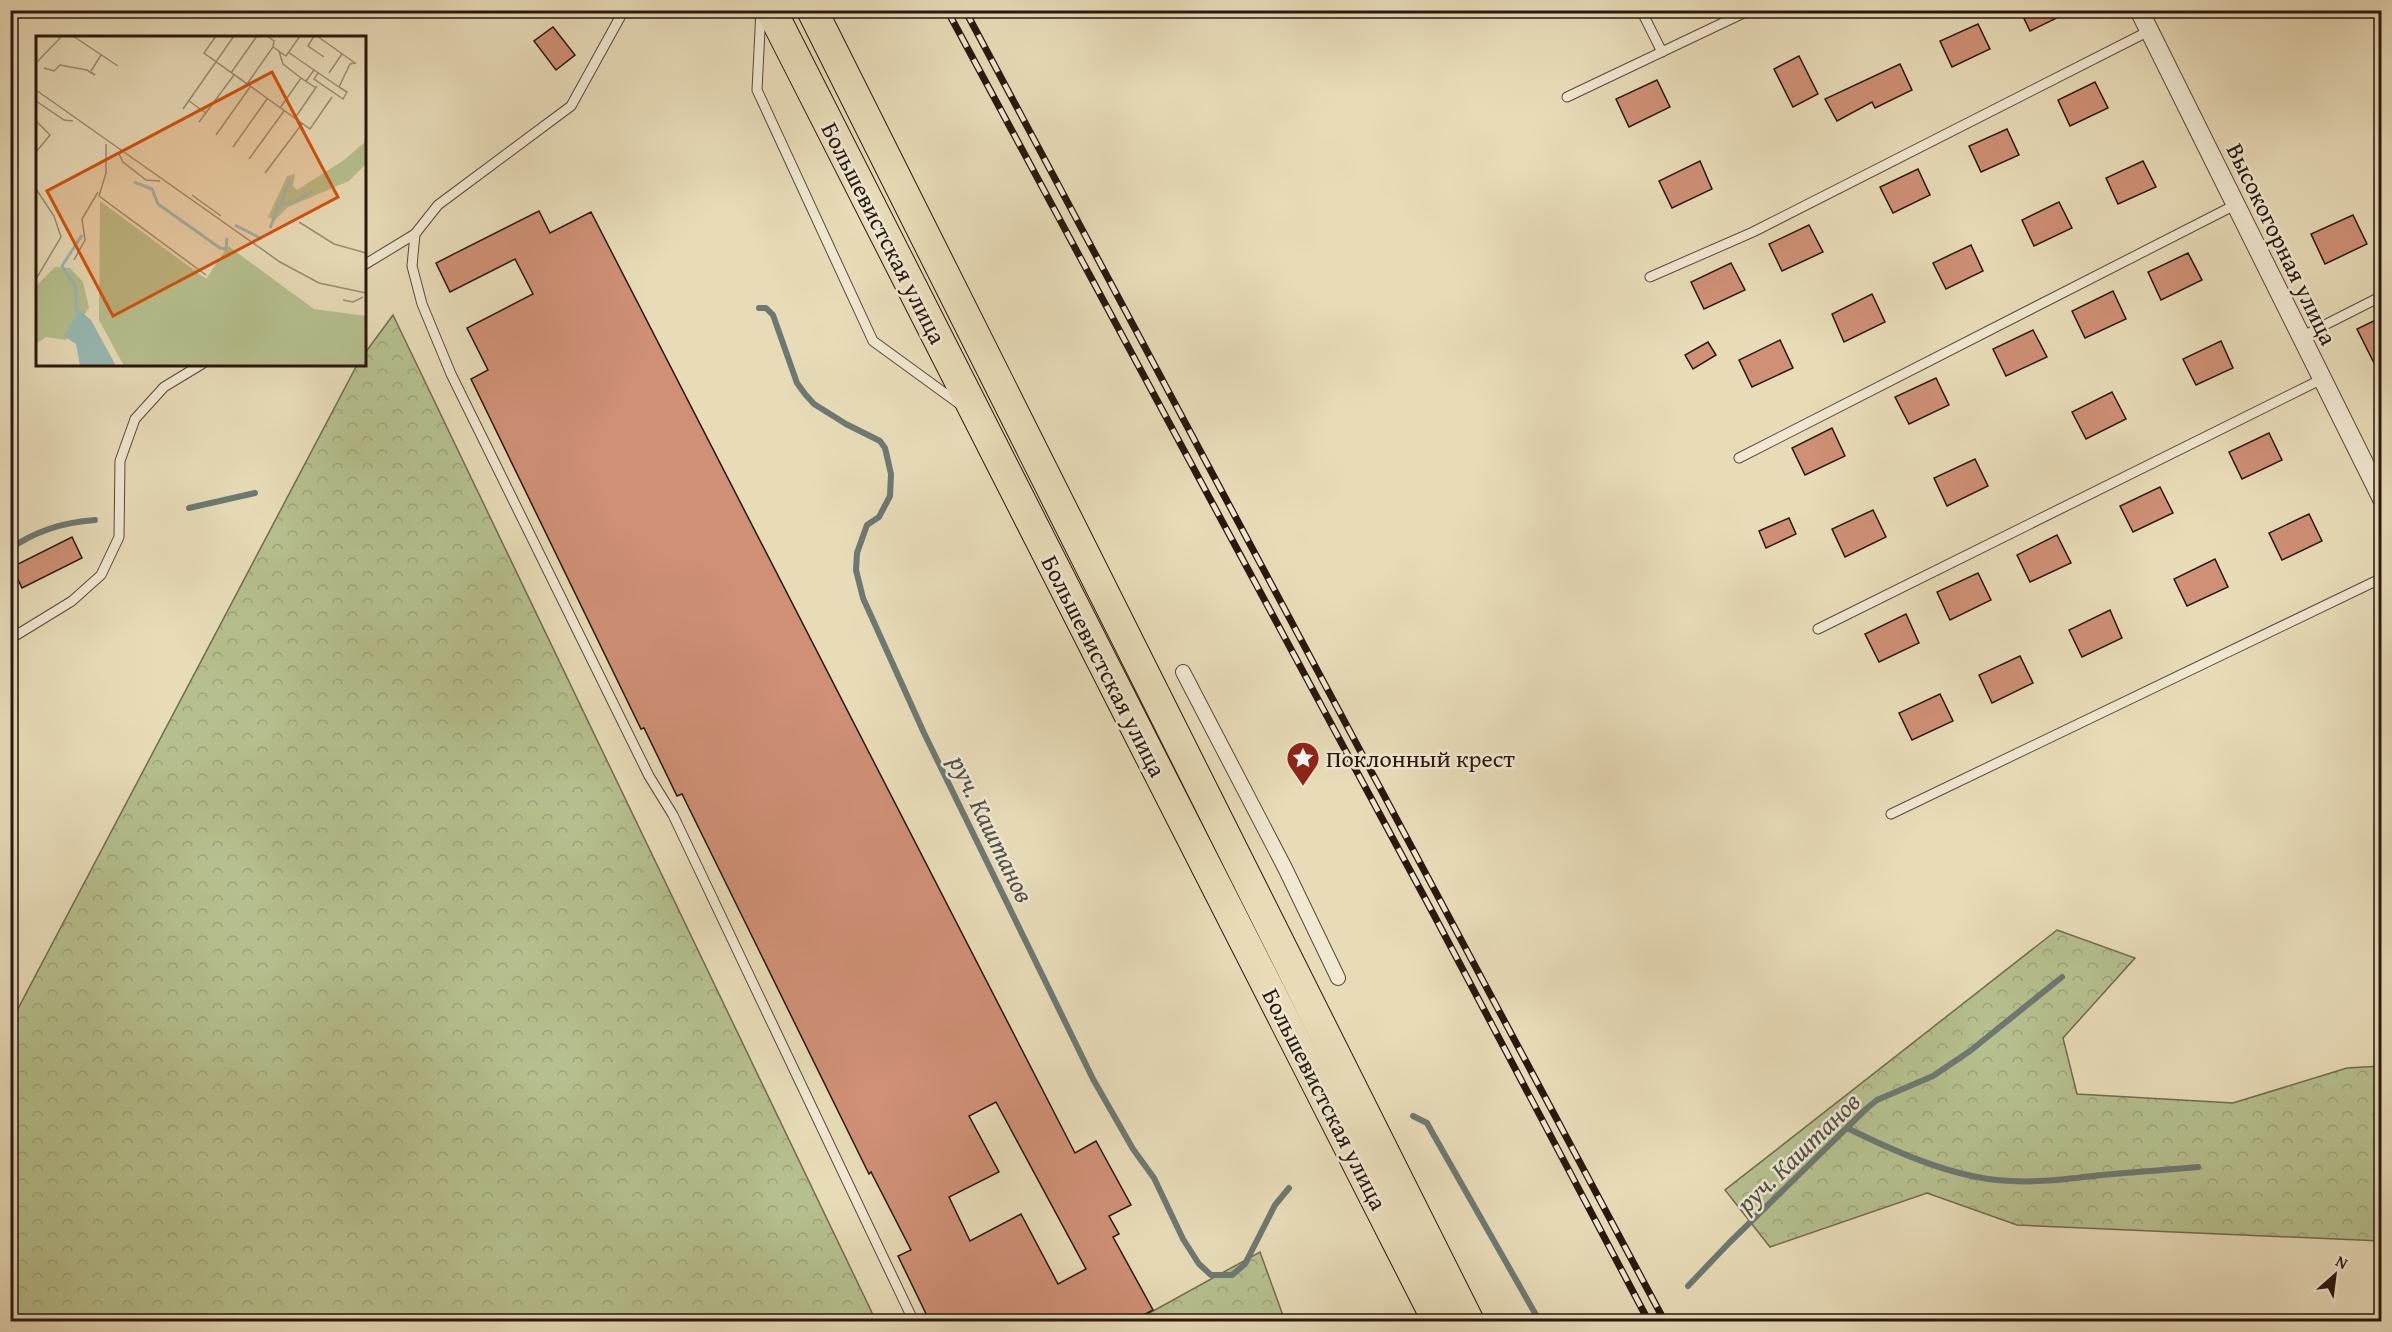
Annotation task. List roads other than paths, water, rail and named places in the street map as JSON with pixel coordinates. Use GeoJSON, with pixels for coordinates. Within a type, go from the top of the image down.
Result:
{"type":"FeatureCollection","features":[{"type":"Feature","properties":{"kind":"highway","name":"Большевистская улица"},"geometry":{"type":"LineString","coordinates":[[771,10],[1437,1322]]}},
{"type":"Feature","properties":{"kind":"highway","name":"Большевистская улица"},"geometry":{"type":"LineString","coordinates":[[812,10],[1469,1322]]}},
{"type":"Feature","properties":{"kind":"street","name":"Высокогорная улица"},"geometry":{"type":"LineString","coordinates":[[2139,10],[2380,492]]}},
{"type":"Feature","properties":{"kind":"street"},"geometry":{"type":"LineString","coordinates":[[1184,672],[1285,868],[1338,978]]}},
{"type":"Feature","properties":{"kind":"lane"},"geometry":{"type":"LineString","coordinates":[[366,264],[415,234],[438,205],[571,106],[624,10]]}},
{"type":"Feature","properties":{"kind":"lane"},"geometry":{"type":"LineString","coordinates":[[761,10],[757,90],[873,341],[978,417]]}},
{"type":"Feature","properties":{"kind":"lane"},"geometry":{"type":"LineString","coordinates":[[1641,10],[1662,52]]}},
{"type":"Feature","properties":{"kind":"lane"},"geometry":{"type":"LineString","coordinates":[[1567,97],[1750,10]]}},
{"type":"Feature","properties":{"kind":"lane"},"geometry":{"type":"LineString","coordinates":[[1650,277],[1753,232],[2149,31]]}},
{"type":"Feature","properties":{"kind":"lane"},"geometry":{"type":"LineString","coordinates":[[1739,458],[2235,205]]}},
{"type":"Feature","properties":{"kind":"lane"},"geometry":{"type":"LineString","coordinates":[[415,234],[412,266],[422,304],[451,374],[649,776],[673,815],[914,1322]]}},
{"type":"Feature","properties":{"kind":"lane"},"geometry":{"type":"LineString","coordinates":[[2301,337],[2382,296]]}},
{"type":"Feature","properties":{"kind":"lane"},"geometry":{"type":"LineString","coordinates":[[10,639],[72,601],[101,575],[118,537],[120,461],[135,418],[164,387],[199,366]]}},
{"type":"Feature","properties":{"kind":"lane"},"geometry":{"type":"LineString","coordinates":[[1818,629],[2322,379]]}},
{"type":"Feature","properties":{"kind":"lane"},"geometry":{"type":"LineString","coordinates":[[1891,814],[2382,578]]}},
{"type":"Feature","properties":{"kind":"waterway","name":"руч. Каштанов"},"geometry":{"type":"LineString","coordinates":[[759,308],[766,308],[773,315],[797,383],[805,394],[814,404],[880,441],[885,448],[891,474],[890,496],[879,517],[867,525],[857,553],[856,570],[863,598],[924,733],[1093,1079],[1133,1149],[1154,1178],[1183,1239],[1199,1264],[1211,1275],[1232,1275],[1245,1264],[1275,1205],[1289,1188]]}},
{"type":"Feature","properties":{"kind":"waterway"},"geometry":{"type":"LineString","coordinates":[[189,508],[255,493]]}},
{"type":"Feature","properties":{"kind":"waterway","name":"руч. Каштанов"},"geometry":{"type":"LineString","coordinates":[[10,549],[51,528],[95,520]]}},
{"type":"Feature","properties":{"kind":"waterway","name":"руч. Каштанов"},"geometry":{"type":"LineString","coordinates":[[1688,1286],[1866,1109],[1877,1100],[1933,1076],[1970,1051],[2062,977]]}},
{"type":"Feature","properties":{"kind":"waterway","name":"руч. Каштанов"},"geometry":{"type":"LineString","coordinates":[[1413,1116],[1427,1123],[1540,1322]]}},
{"type":"Feature","properties":{"kind":"waterway"},"geometry":{"type":"LineString","coordinates":[[1847,1128],[1901,1153],[1939,1167],[1997,1180],[2050,1180],[2198,1167]]}},
{"type":"Feature","properties":{"kind":"railway"},"geometry":{"type":"LineString","coordinates":[[947,10],[1434,915],[1649,1322]]}},
{"type":"Feature","properties":{"kind":"railway"},"geometry":{"type":"LineString","coordinates":[[965,10],[1665,1322]]}},
{"type":"Feature","properties":{"kind":"place","name":"Поклонный крест"},"geometry":{"type":"Point","coordinates":[1303,787]}}]}
